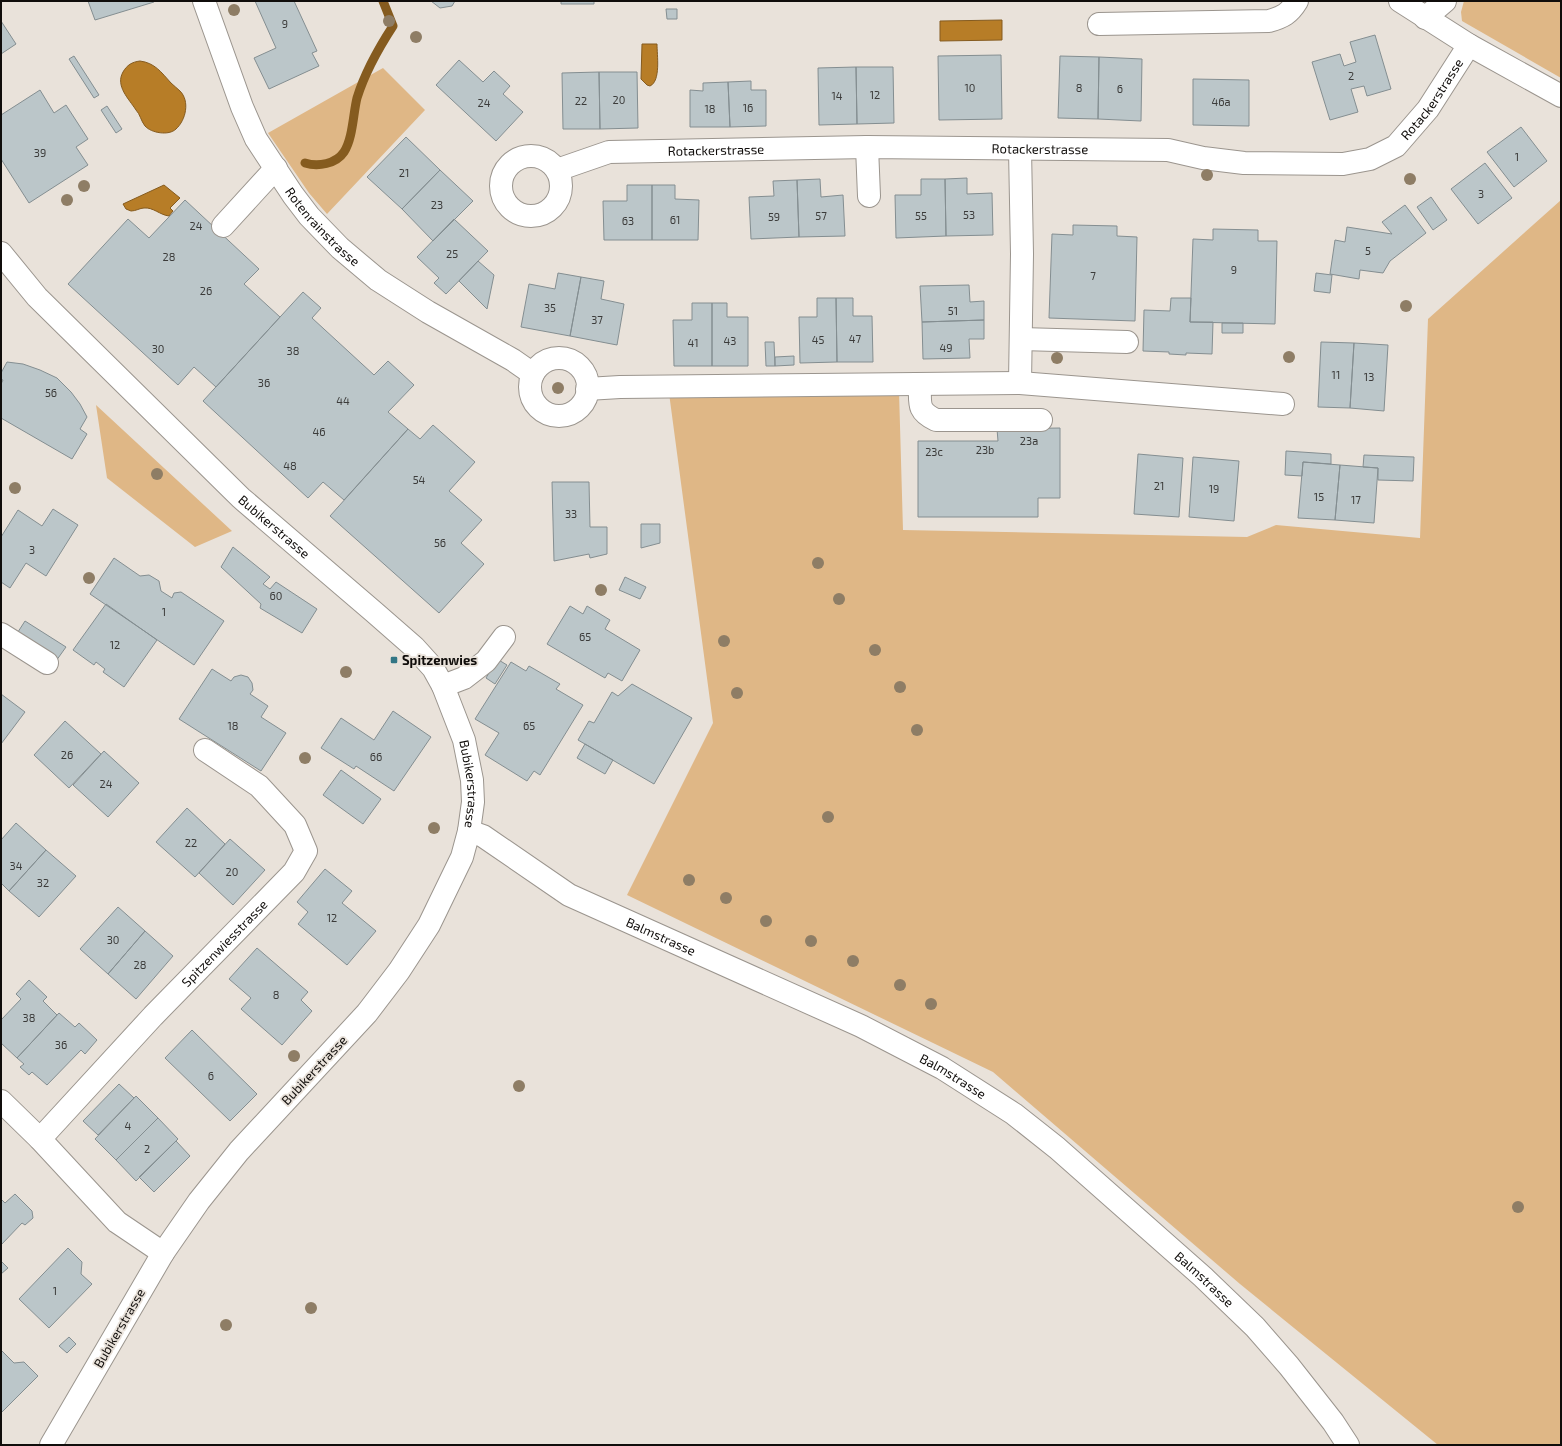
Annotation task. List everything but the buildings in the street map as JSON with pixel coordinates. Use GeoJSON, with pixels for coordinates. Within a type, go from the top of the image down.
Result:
{"type":"FeatureCollection","features":[{"type":"Feature","properties":{"kind":"street","name":"Rotenrainstrasse"},"geometry":{"type":"LineString","coordinates":[[204,1],[242,107],[256,139],[293,195],[309,216],[358,264],[400,295],[513,360],[533,374]]}},
{"type":"Feature","properties":{"kind":"street"},"geometry":{"type":"LineString","coordinates":[[1099,24],[1269,21],[1281,18],[1291,10],[1297,1]]}},
{"type":"Feature","properties":{"kind":"street"},"geometry":{"type":"LineString","coordinates":[[1400,1],[1469,45],[1561,96]]}},
{"type":"Feature","properties":{"kind":"street"},"geometry":{"type":"LineString","coordinates":[[1425,18],[1446,1]]}},
{"type":"Feature","properties":{"kind":"street","name":"Rotackerstrasse"},"geometry":{"type":"LineString","coordinates":[[557,170],[610,152],[867,147],[1168,150],[1204,158],[1244,163],[1343,164],[1370,159],[1396,146],[1428,109],[1469,45]]}},
{"type":"Feature","properties":{"kind":"street"},"geometry":{"type":"LineString","coordinates":[[867,147],[868,196]]}},
{"type":"Feature","properties":{"kind":"street"},"geometry":{"type":"LineString","coordinates":[[1020,149],[1022,254],[1020,383]]}},
{"type":"Feature","properties":{"kind":"street"},"geometry":{"type":"LineString","coordinates":[[223,226],[276,168]]}},
{"type":"Feature","properties":{"kind":"street","name":"Bubikerstrasse"},"geometry":{"type":"LineString","coordinates":[[1,253],[38,297],[241,498],[414,647],[433,668],[443,686],[464,740],[472,780],[473,802],[469,831],[462,857],[429,925],[399,971],[367,1012],[239,1151],[199,1201],[163,1253],[51,1445]]}},
{"type":"Feature","properties":{"kind":"street"},"geometry":{"type":"LineString","coordinates":[[1020,339],[1127,342]]}},
{"type":"Feature","properties":{"kind":"street"},"geometry":{"type":"LineString","coordinates":[[557,358],[572,361],[583,370],[588,384],[586,398],[577,410],[563,416],[549,414],[537,406],[532,396],[530,385],[533,374],[543,363],[557,358]]}},
{"type":"Feature","properties":{"kind":"street"},"geometry":{"type":"LineString","coordinates":[[587,389],[1020,383],[1283,404]]}},
{"type":"Feature","properties":{"kind":"street"},"geometry":{"type":"LineString","coordinates":[[920,384],[920,405],[925,415],[936,420],[1041,420]]}},
{"type":"Feature","properties":{"kind":"street"},"geometry":{"type":"LineString","coordinates":[[1,634],[46,663]]}},
{"type":"Feature","properties":{"kind":"street"},"geometry":{"type":"LineString","coordinates":[[443,686],[464,678],[486,661],[504,637]]}},
{"type":"Feature","properties":{"kind":"street","name":"Spitzenwiesstrasse"},"geometry":{"type":"LineString","coordinates":[[40,1139],[153,1016],[294,872],[306,851],[295,825],[259,786],[205,750]]}},
{"type":"Feature","properties":{"kind":"street","name":"Balmstrasse"},"geometry":{"type":"LineString","coordinates":[[469,831],[483,836],[570,895],[862,1026],[942,1068],[1014,1114],[1063,1153],[1203,1277],[1255,1327],[1289,1366],[1333,1422],[1348,1445]]}},
{"type":"Feature","properties":{"kind":"street"},"geometry":{"type":"LineString","coordinates":[[1,1101],[40,1139],[118,1222],[163,1253]]}},
{"type":"Feature","properties":{"kind":"shaded area"},"geometry":{"type":"Polygon","coordinates":[[[1464,1],[1561,1],[1561,78],[1462,21],[1461,12],[1464,1]]]}},
{"type":"Feature","properties":{"kind":"shaded area"},"geometry":{"type":"Polygon","coordinates":[[[1002,20],[1002,40],[940,41],[940,21],[1002,20]]]}},
{"type":"Feature","properties":{"kind":"shaded area"},"geometry":{"type":"Polygon","coordinates":[[[642,44],[657,44],[658,61],[656,79],[650,86],[641,79],[642,44]]]}},
{"type":"Feature","properties":{"kind":"shaded area"},"geometry":{"type":"Polygon","coordinates":[[[140,61],[154,66],[183,95],[186,110],[182,121],[173,131],[160,133],[145,126],[139,113],[124,92],[121,82],[123,72],[130,64],[140,61]]]}},
{"type":"Feature","properties":{"kind":"shaded area"},"geometry":{"type":"Polygon","coordinates":[[[383,68],[425,110],[327,214],[309,193],[268,133],[383,68]]]}},
{"type":"Feature","properties":{"kind":"shaded area"},"geometry":{"type":"Polygon","coordinates":[[[164,185],[180,198],[170,208],[173,211],[169,216],[147,208],[131,211],[126,209],[123,204],[164,185]]]}},
{"type":"Feature","properties":{"kind":"shaded area"},"geometry":{"type":"Polygon","coordinates":[[[1561,200],[1561,1445],[1438,1445],[1240,1284],[993,1072],[627,895],[713,723],[669,393],[899,391],[903,530],[1247,537],[1276,525],[1420,538],[1428,319],[1561,200]]]}},
{"type":"Feature","properties":{"kind":"shaded area"},"geometry":{"type":"Polygon","coordinates":[[[96,405],[232,531],[195,547],[107,478],[96,405]]]}},
{"type":"Feature","properties":{"kind":"waterway"},"geometry":{"type":"LineString","coordinates":[[305,163],[315,165],[332,162],[341,156],[347,146],[360,88],[372,61],[393,26],[383,1]]}},
{"type":"Feature","properties":{"kind":"place","name":"Spitzenwies"},"geometry":{"type":"Point","coordinates":[394,660]}}]}
